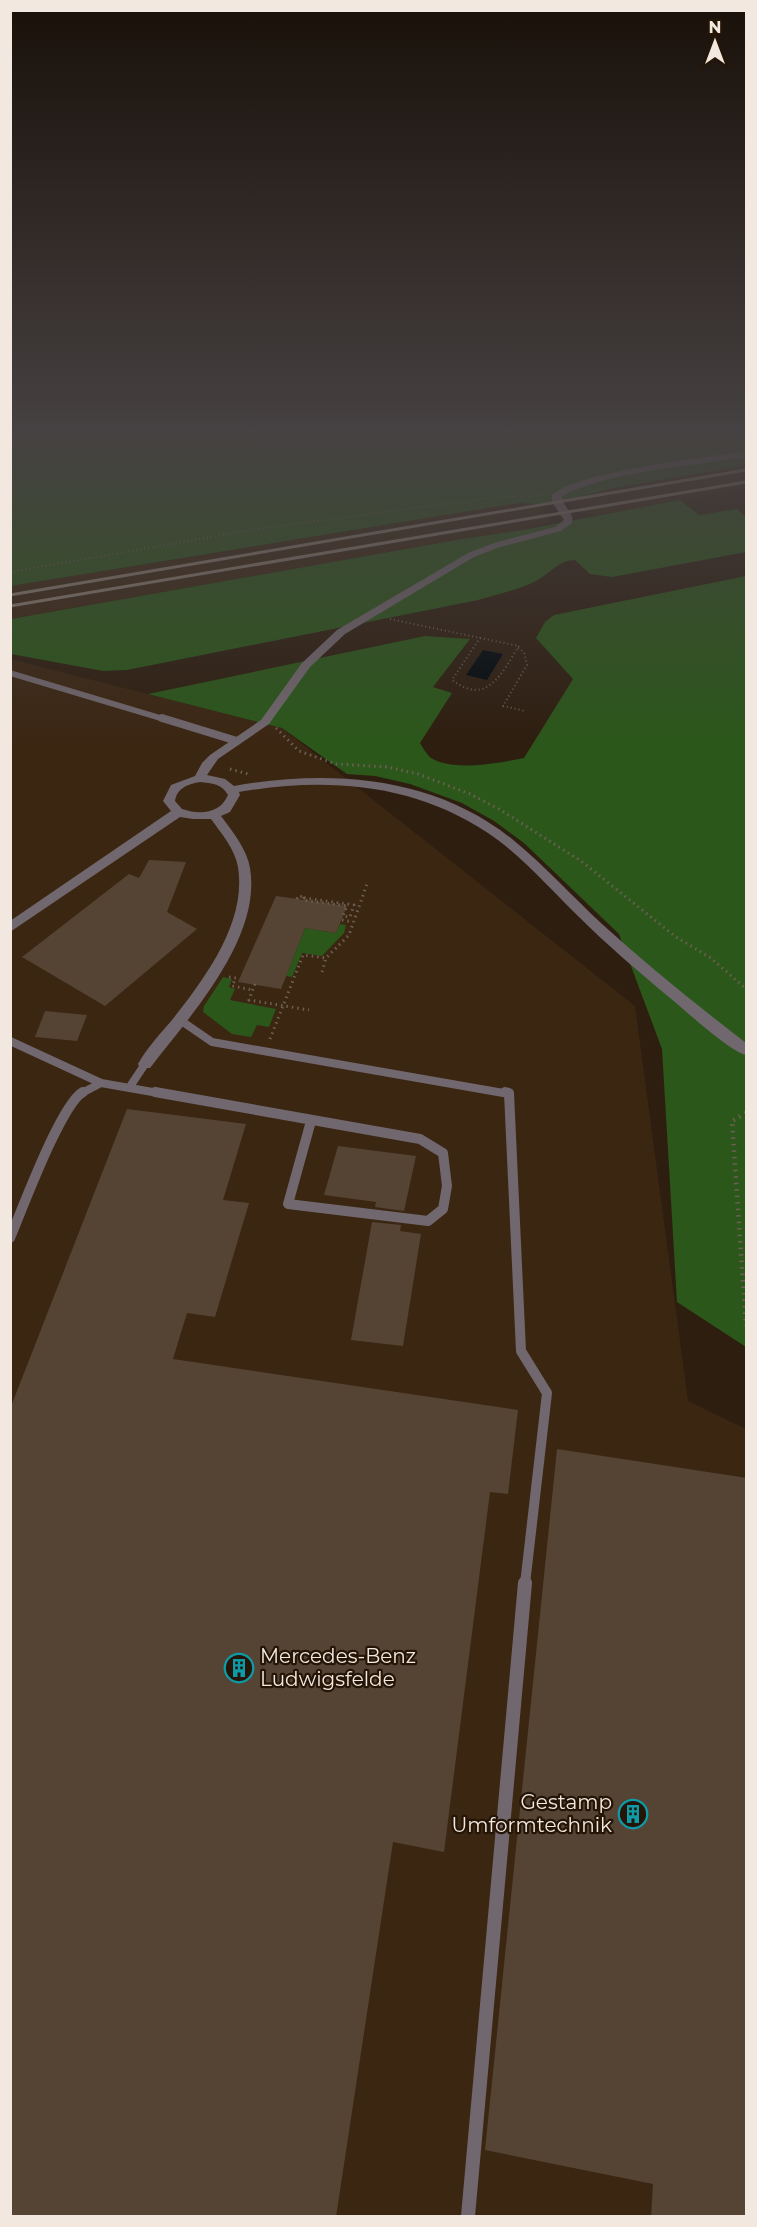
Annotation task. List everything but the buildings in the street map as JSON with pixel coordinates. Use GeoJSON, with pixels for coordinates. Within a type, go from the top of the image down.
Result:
{"type":"FeatureCollection","features":[{"type":"Feature","properties":{"kind":"street"},"geometry":{"type":"LineString","coordinates":[[200,778],[206,765],[265,722],[318,652],[369,614],[471,555],[523,538]]}},
{"type":"Feature","properties":{"kind":"street"},"geometry":{"type":"LineString","coordinates":[[200,778],[220,781],[232,790],[234,795],[229,806],[214,814],[194,817],[178,812],[169,801],[173,790],[185,782],[200,778]]}},
{"type":"Feature","properties":{"kind":"street"},"geometry":{"type":"LineString","coordinates":[[232,790],[284,781],[345,780],[406,790],[458,809],[507,842],[637,962],[747,1050]]}},
{"type":"Feature","properties":{"kind":"street"},"geometry":{"type":"LineString","coordinates":[[10,928],[178,812]]}},
{"type":"Feature","properties":{"kind":"street"},"geometry":{"type":"LineString","coordinates":[[145,1064],[180,1020],[229,946],[243,908],[246,884],[244,866],[214,814]]}},
{"type":"Feature","properties":{"kind":"lane"},"geometry":{"type":"LineString","coordinates":[[10,673],[237,741]]}},
{"type":"Feature","properties":{"kind":"lane"},"geometry":{"type":"LineString","coordinates":[[180,1020],[212,1042],[509,1093],[521,1351],[547,1392],[523,1602],[468,2217]]}},
{"type":"Feature","properties":{"kind":"lane"},"geometry":{"type":"LineString","coordinates":[[10,1041],[100,1083],[420,1139],[442,1153],[447,1186],[443,1209],[428,1221],[288,1204],[311,1120]]}},
{"type":"Feature","properties":{"kind":"lane"},"geometry":{"type":"LineString","coordinates":[[129,1088],[145,1064]]}},
{"type":"Feature","properties":{"kind":"lane"},"geometry":{"type":"LineString","coordinates":[[10,1238],[64,1115],[78,1095],[100,1083]]}},
{"type":"Feature","properties":{"kind":"path"},"geometry":{"type":"LineString","coordinates":[[10,572],[206,538]]}},
{"type":"Feature","properties":{"kind":"path"},"geometry":{"type":"LineString","coordinates":[[369,614],[519,646],[518,648],[524,652],[527,664],[503,706],[525,711]]}},
{"type":"Feature","properties":{"kind":"path"},"geometry":{"type":"LineString","coordinates":[[480,638],[452,680],[460,686],[478,690],[491,687],[518,648]]}},
{"type":"Feature","properties":{"kind":"path"},"geometry":{"type":"LineString","coordinates":[[322,972],[326,958],[349,935],[367,884]]}},
{"type":"Feature","properties":{"kind":"path"},"geometry":{"type":"LineString","coordinates":[[297,899],[298,896],[359,904]]}},
{"type":"Feature","properties":{"kind":"path"},"geometry":{"type":"LineString","coordinates":[[304,898],[354,905],[350,917],[342,918],[347,906],[303,900],[304,898]]}},
{"type":"Feature","properties":{"kind":"path"},"geometry":{"type":"LineString","coordinates":[[342,918],[353,922]]}},
{"type":"Feature","properties":{"kind":"path"},"geometry":{"type":"LineString","coordinates":[[266,1051],[303,955],[326,958]]}},
{"type":"Feature","properties":{"kind":"path"},"geometry":{"type":"LineString","coordinates":[[211,974],[236,978],[232,986],[253,990]]}},
{"type":"Feature","properties":{"kind":"path"},"geometry":{"type":"LineString","coordinates":[[284,979],[293,981]]}},
{"type":"Feature","properties":{"kind":"path"},"geometry":{"type":"LineString","coordinates":[[255,984],[249,1000],[309,1010]]}},
{"type":"Feature","properties":{"kind":"path"},"geometry":{"type":"LineString","coordinates":[[747,1113],[739,1115],[732,1121],[747,1326]]}},
{"type":"Feature","properties":{"kind":"shaded area"},"geometry":{"type":"Polygon","coordinates":[[[305,538],[469,538],[11,619],[11,586],[305,538]]]}},
{"type":"Feature","properties":{"kind":"shaded area"},"geometry":{"type":"Polygon","coordinates":[[[483,650],[503,654],[487,680],[466,675],[483,650]]]}},
{"type":"Feature","properties":{"kind":"shaded area"},"geometry":{"type":"Polygon","coordinates":[[[10,659],[282,728],[635,1006],[688,1401],[746,1429],[746,2216],[11,2216],[10,659]]]}},
{"type":"Feature","properties":{"kind":"green space"},"geometry":{"type":"Polygon","coordinates":[[[11,538],[305,538],[11,586],[11,538]]]}},
{"type":"Feature","properties":{"kind":"green space"},"geometry":{"type":"Polygon","coordinates":[[[746,538],[746,552],[612,577],[590,574],[575,560],[560,564],[531,583],[478,600],[127,670],[103,671],[11,654],[11,619],[462,539],[746,538]]]}},
{"type":"Feature","properties":{"kind":"green space"},"geometry":{"type":"Polygon","coordinates":[[[746,576],[746,1347],[677,1302],[662,1049],[619,934],[524,843],[494,821],[462,803],[410,784],[375,776],[347,774],[282,728],[148,694],[425,636],[470,639],[433,687],[452,693],[420,743],[431,758],[452,765],[477,765],[524,758],[573,679],[536,638],[545,622],[554,615],[746,576]]]}},
{"type":"Feature","properties":{"kind":"green space"},"geometry":{"type":"Polygon","coordinates":[[[340,924],[346,925],[344,933],[322,956],[302,953],[292,977],[286,976],[305,928],[336,933],[340,924]]]}},
{"type":"Feature","properties":{"kind":"green space"},"geometry":{"type":"Polygon","coordinates":[[[223,977],[232,979],[229,987],[235,989],[230,1000],[276,1009],[269,1027],[257,1025],[251,1037],[232,1034],[203,1012],[204,1006],[223,977]]]}},
{"type":"Feature","properties":{"kind":"railway"},"geometry":{"type":"LineString","coordinates":[[10,595],[346,538]]}},
{"type":"Feature","properties":{"kind":"railway"},"geometry":{"type":"LineString","coordinates":[[10,606],[414,538]]}},
{"type":"Feature","properties":{"kind":"place","name":"Mercedes-Benz Ludwigsfelde"},"geometry":{"type":"Point","coordinates":[239,1668]}},
{"type":"Feature","properties":{"kind":"place","name":"Gestamp Umformtechnik"},"geometry":{"type":"Point","coordinates":[633,1814]}}]}
